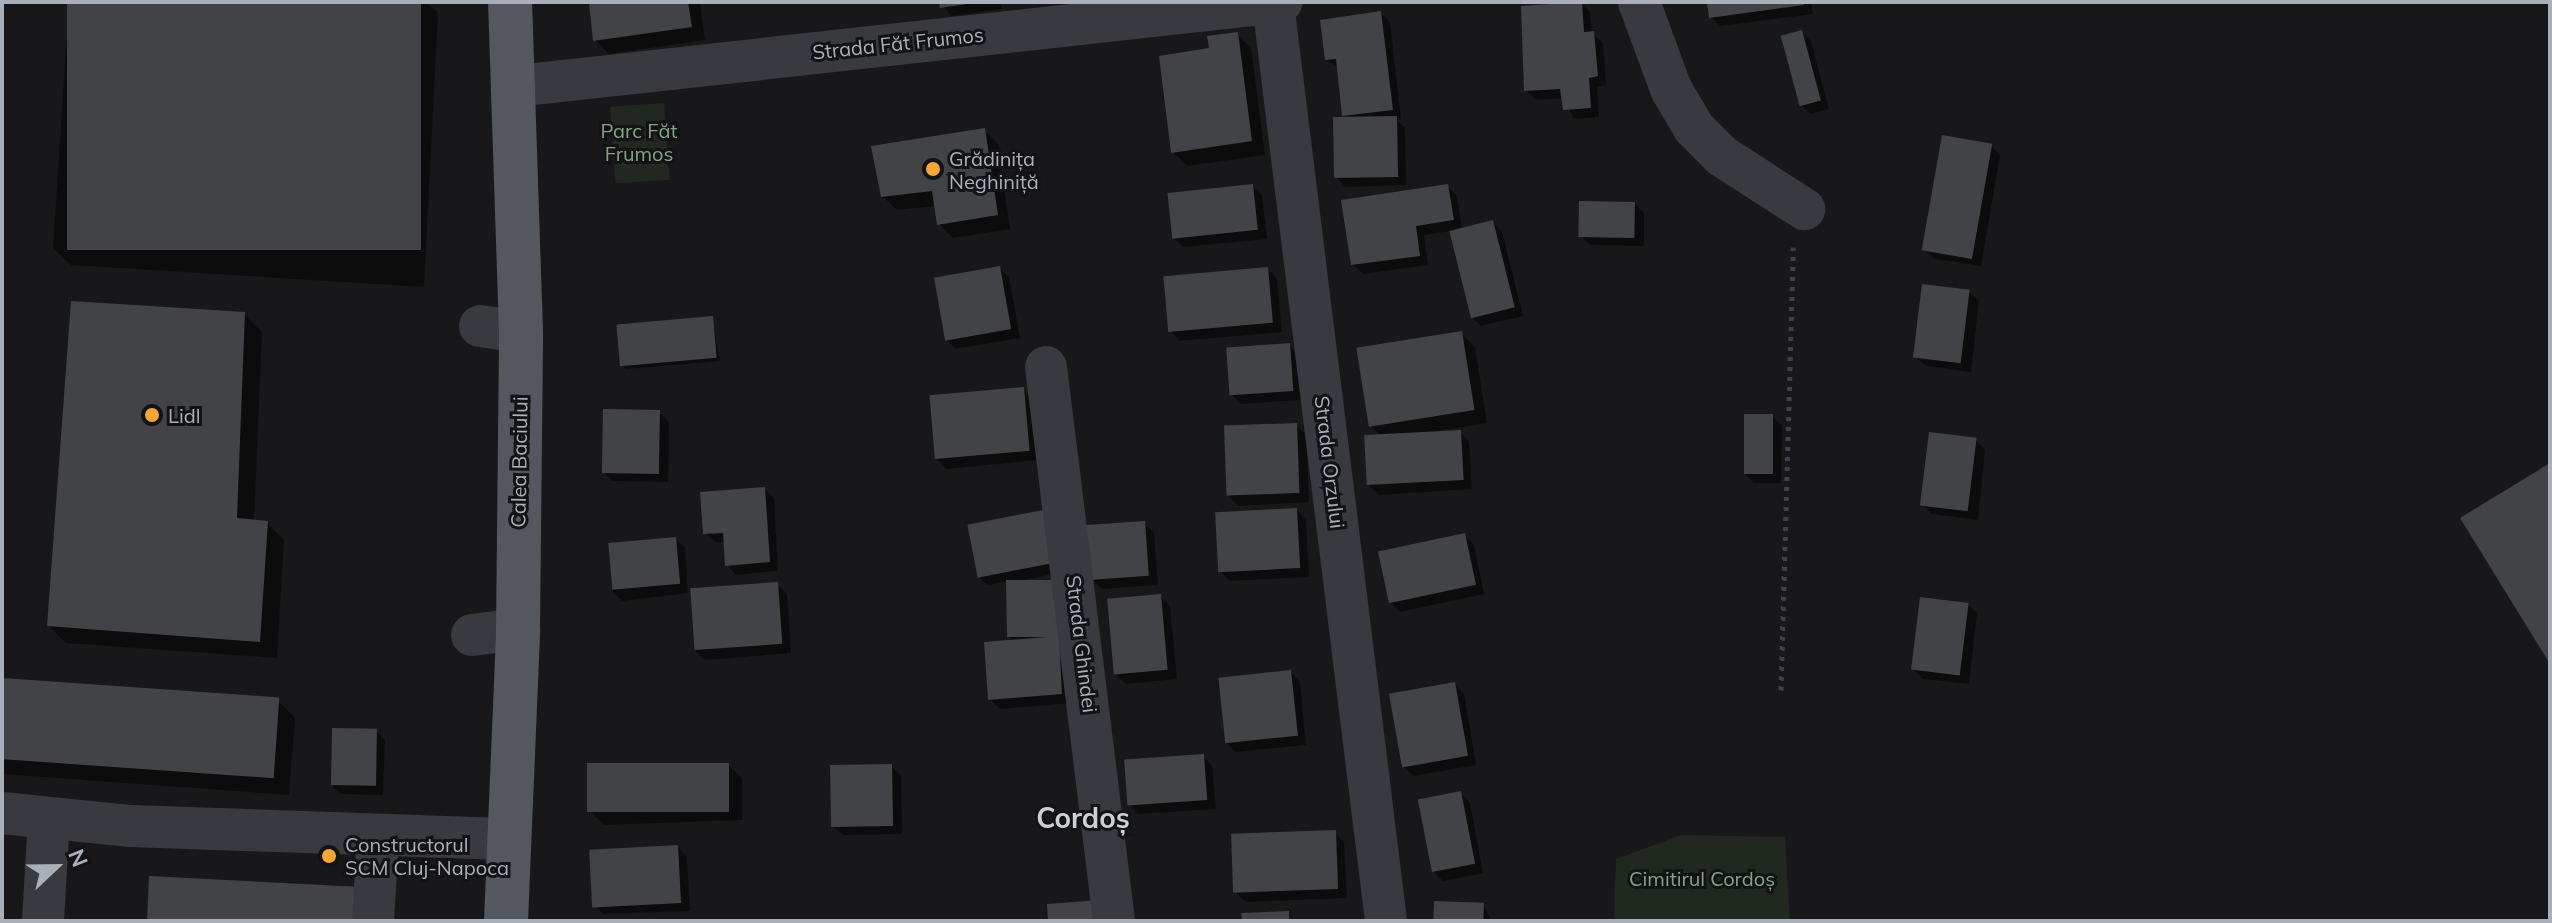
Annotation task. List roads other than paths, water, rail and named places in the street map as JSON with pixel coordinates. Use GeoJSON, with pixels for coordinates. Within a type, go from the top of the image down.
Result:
{"type":"FeatureCollection","features":[{"type":"Feature","properties":{"kind":"main road","name":"Calea Baciului"},"geometry":{"type":"LineString","coordinates":[[506,921],[518,629],[500,329],[516,86],[510,2]]}},
{"type":"Feature","properties":{"kind":"street","name":"Strada Făt Frumos"},"geometry":{"type":"LineString","coordinates":[[516,86],[1181,6],[1281,2]]}},
{"type":"Feature","properties":{"kind":"street"},"geometry":{"type":"LineString","coordinates":[[1639,2],[1671,89],[1694,128],[1722,156],[1804,209]]}},
{"type":"Feature","properties":{"kind":"street","name":"Strada Orzului"},"geometry":{"type":"LineString","coordinates":[[1273,3],[1386,921]]}},
{"type":"Feature","properties":{"kind":"street","name":"Strada Ghindei"},"geometry":{"type":"LineString","coordinates":[[1046,367],[1114,921]]}},
{"type":"Feature","properties":{"kind":"street"},"geometry":{"type":"LineString","coordinates":[[472,635],[518,629]]}},
{"type":"Feature","properties":{"kind":"street"},"geometry":{"type":"LineString","coordinates":[[2,813],[378,838],[510,839]]}},
{"type":"Feature","properties":{"kind":"street"},"geometry":{"type":"LineString","coordinates":[[43,921],[49,818]]}},
{"type":"Feature","properties":{"kind":"street"},"geometry":{"type":"LineString","coordinates":[[373,921],[378,838]]}},
{"type":"Feature","properties":{"kind":"place","name":"Grădinița Neghiniță"},"geometry":{"type":"Point","coordinates":[933,169]}},
{"type":"Feature","properties":{"kind":"place","name":"Lidl"},"geometry":{"type":"Point","coordinates":[152,415]}},
{"type":"Feature","properties":{"kind":"place","name":"Constructorul SCM Cluj-Napoca"},"geometry":{"type":"Point","coordinates":[329,856]}},
{"type":"Feature","properties":{"kind":"district","name":"Cordoș"},"geometry":{"type":"Point","coordinates":[1083,818]}},
{"type":"Feature","properties":{"kind":"park label","name":"Parc Făt Frumos"},"geometry":{"type":"Point","coordinates":[639,142]}},
{"type":"Feature","properties":{"kind":"park label","name":"Cimitirul Cordoș"},"geometry":{"type":"Point","coordinates":[1702,878]}}]}
